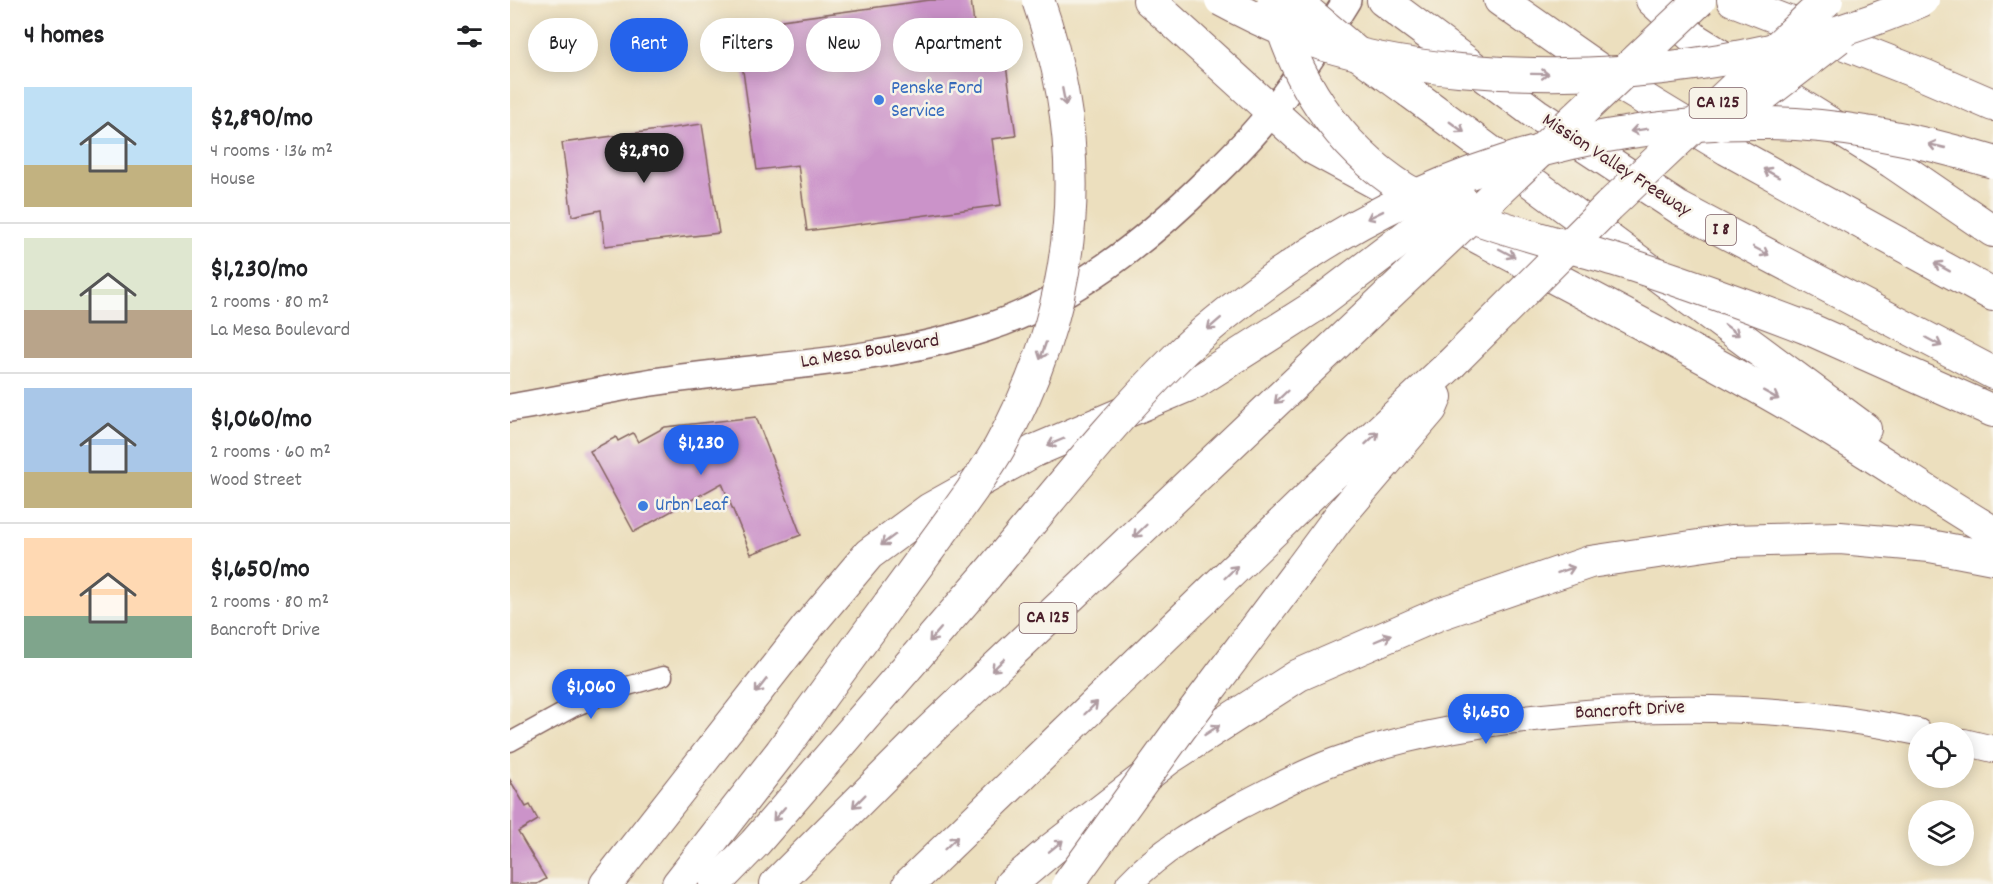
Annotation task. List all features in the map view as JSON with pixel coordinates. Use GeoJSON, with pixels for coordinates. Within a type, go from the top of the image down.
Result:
{"type":"FeatureCollection","features":[{"type":"Feature","properties":{"kind":"highway"},"geometry":{"type":"LineString","coordinates":[[678,884],[781,752],[890,604],[998,450],[1022,405],[1038,368],[1061,290],[1071,212],[1071,154],[1065,101],[1054,50],[1038,0]]}},
{"type":"Feature","properties":{"kind":"highway"},"geometry":{"type":"LineString","coordinates":[[1149,0],[1312,148],[1764,391],[1868,452],[1944,503],[1993,531]]}},
{"type":"Feature","properties":{"kind":"highway"},"geometry":{"type":"LineString","coordinates":[[1221,0],[1304,38],[1347,51],[1414,66],[1496,73],[1585,74],[1681,67],[1754,54],[1851,27],[1923,0]]}},
{"type":"Feature","properties":{"kind":"highway"},"geometry":{"type":"LineString","coordinates":[[1274,0],[1298,70],[1316,101],[1342,135],[1372,164],[1406,189],[1483,222],[1618,261],[1714,293],[1807,328],[1993,411]]}},
{"type":"Feature","properties":{"kind":"highway"},"geometry":{"type":"LineString","coordinates":[[1294,0],[1358,54],[1952,493],[1993,526]]}},
{"type":"Feature","properties":{"kind":"highway","name":"Mission Valley Freeway"},"geometry":{"type":"LineString","coordinates":[[1383,0],[1536,114],[1680,208],[1993,373]]}},
{"type":"Feature","properties":{"kind":"highway"},"geometry":{"type":"LineString","coordinates":[[1500,0],[1623,86],[1727,149],[1993,295]]}},
{"type":"Feature","properties":{"kind":"highway"},"geometry":{"type":"LineString","coordinates":[[1652,0],[1696,40],[1892,162],[1993,231]]}},
{"type":"Feature","properties":{"kind":"highway","name":"CA 125"},"geometry":{"type":"LineString","coordinates":[[776,884],[929,731],[1700,0]]}},
{"type":"Feature","properties":{"kind":"highway","name":"CA 125"},"geometry":{"type":"LineString","coordinates":[[909,884],[1313,493],[1451,364],[1609,206],[1827,0]]}},
{"type":"Feature","properties":{"kind":"highway"},"geometry":{"type":"LineString","coordinates":[[1609,206],[1764,96],[1886,0]]}},
{"type":"Feature","properties":{"kind":"highway"},"geometry":{"type":"LineString","coordinates":[[1738,3],[1926,76],[1993,105]]}},
{"type":"Feature","properties":{"kind":"highway"},"geometry":{"type":"LineString","coordinates":[[1926,76],[1993,92]]}},
{"type":"Feature","properties":{"kind":"highway"},"geometry":{"type":"LineString","coordinates":[[606,884],[805,630],[869,554],[930,509],[1034,451],[1196,382],[1312,309],[1465,192],[1575,120]]}},
{"type":"Feature","properties":{"kind":"highway"},"geometry":{"type":"LineString","coordinates":[[715,884],[755,843],[1129,409],[1177,357],[1233,307],[1291,265],[1353,226],[1431,187],[1488,165],[1590,139],[1649,129],[1704,124],[1768,123],[1824,126],[1876,133],[1943,147],[1993,162]]}},
{"type":"Feature","properties":{"kind":"highway"},"geometry":{"type":"LineString","coordinates":[[1068,884],[1180,729],[1338,518],[1431,409],[1451,364]]}},
{"type":"Feature","properties":{"kind":"highway"},"geometry":{"type":"LineString","coordinates":[[1011,884],[1052,849],[1168,759],[1299,675],[1439,614],[1590,562],[1732,541],[1840,538],[1930,546],[1993,558]]}},
{"type":"Feature","properties":{"kind":"main road","name":"La Mesa Boulevard"},"geometry":{"type":"LineString","coordinates":[[510,408],[661,381],[868,357],[928,346],[987,328],[1035,309],[1079,284],[1128,251],[1183,205],[1228,161],[1272,112],[1347,0]]}},
{"type":"Feature","properties":{"kind":"street"},"geometry":{"type":"LineString","coordinates":[[510,742],[572,708],[617,689],[663,676]]}},
{"type":"Feature","properties":{"kind":"street","name":"Bancroft Drive"},"geometry":{"type":"LineString","coordinates":[[1129,884],[1145,867],[1205,825],[1273,789],[1334,761],[1444,730],[1501,721],[1605,710],[1690,707],[1867,721],[1908,730]]}},
{"type":"Feature","properties":{"kind":"street"},"geometry":{"type":"LineString","coordinates":[[1974,744],[1993,749]]}},
{"type":"Feature","properties":{"kind":"building","name":"Penske Ford Service"},"geometry":{"type":"Polygon","coordinates":[[[930,0],[971,0],[973,18],[893,18],[893,72],[1007,72],[1016,136],[992,139],[1001,205],[807,231],[798,165],[757,170],[743,72],[794,72],[794,18],[930,0]]]}},
{"type":"Feature","properties":{"kind":"building"},"geometry":{"type":"Polygon","coordinates":[[[702,124],[719,233],[605,246],[601,210],[572,216],[562,143],[702,124]]]}},
{"type":"Feature","properties":{"kind":"building"},"geometry":{"type":"Polygon","coordinates":[[[756,417],[801,535],[751,554],[722,483],[634,532],[590,451],[616,437],[618,441],[633,433],[638,442],[665,427],[756,417]]]}},
{"type":"Feature","properties":{"kind":"building"},"geometry":{"type":"Polygon","coordinates":[[[510,780],[526,807],[530,805],[538,820],[518,832],[546,879],[537,884],[510,884],[510,780]]]}},
{"type":"Feature","properties":{"kind":"place","name":"Penske Ford Service"},"geometry":{"type":"Point","coordinates":[879,100]}},
{"type":"Feature","properties":{"kind":"place","name":"Urbn Leaf"},"geometry":{"type":"Point","coordinates":[643,506]}}]}
